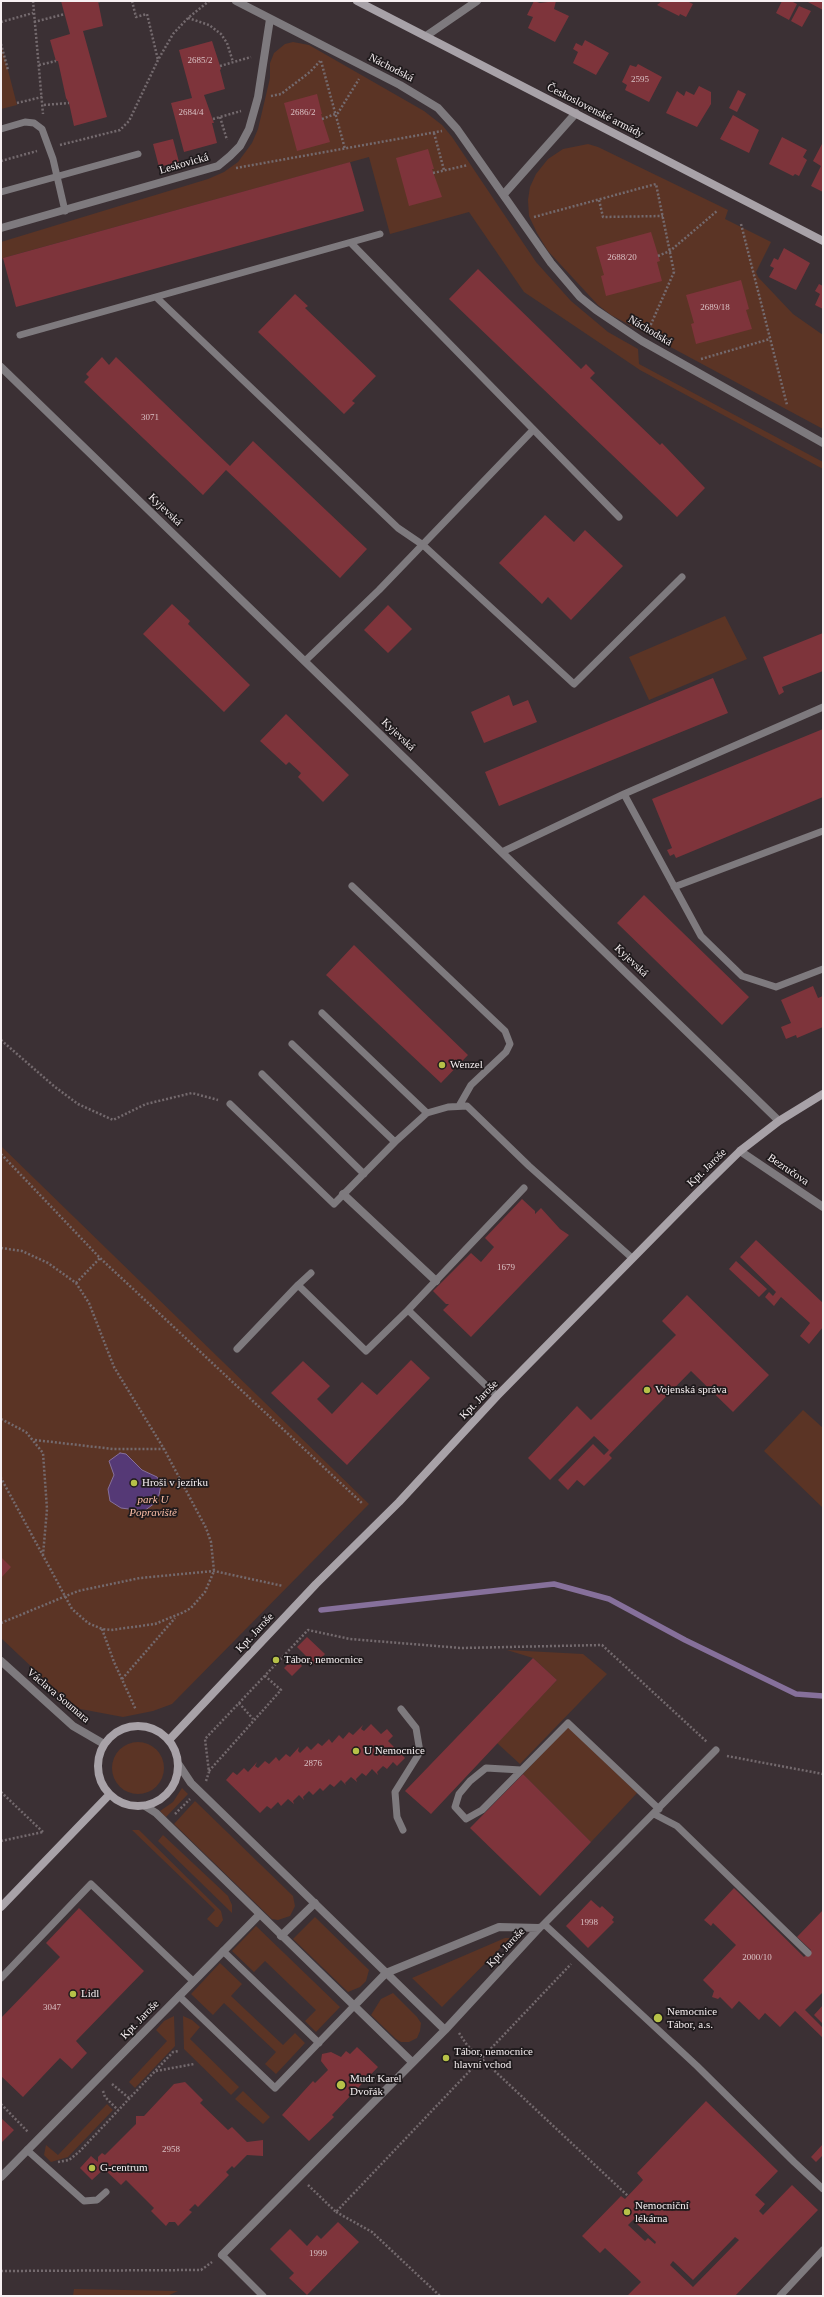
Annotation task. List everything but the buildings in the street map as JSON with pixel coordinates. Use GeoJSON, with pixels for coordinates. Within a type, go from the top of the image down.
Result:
{"type":"FeatureCollection","features":[{"type":"Feature","properties":{"kind":"street","name":"Náchodská"},"geometry":{"type":"LineString","coordinates":[[236,1],[270,20],[406,89],[438,108],[456,129],[504,194],[551,263],[580,296],[596,310],[642,341],[823,442]]}},
{"type":"Feature","properties":{"kind":"street","name":"Československé armády"},"geometry":{"type":"LineString","coordinates":[[357,1],[823,241]]}},
{"type":"Feature","properties":{"kind":"street"},"geometry":{"type":"LineString","coordinates":[[426,36],[478,1]]}},
{"type":"Feature","properties":{"kind":"street","name":"Leskovická"},"geometry":{"type":"LineString","coordinates":[[1,228],[65,211],[218,166],[240,146],[249,129],[258,97],[270,20]]}},
{"type":"Feature","properties":{"kind":"street"},"geometry":{"type":"LineString","coordinates":[[504,194],[576,113]]}},
{"type":"Feature","properties":{"kind":"street","name":"Kyjevská"},"geometry":{"type":"LineString","coordinates":[[1,367],[779,1121]]}},
{"type":"Feature","properties":{"kind":"street","name":"Kpt. Jaroše"},"geometry":{"type":"LineString","coordinates":[[169,1740],[316,1584],[399,1502],[498,1396],[632,1258],[740,1151],[779,1121],[823,1094]]}},
{"type":"Feature","properties":{"kind":"street","name":"Bezručova"},"geometry":{"type":"LineString","coordinates":[[740,1151],[823,1207]]}},
{"type":"Feature","properties":{"kind":"street"},"geometry":{"type":"LineString","coordinates":[[343,1194],[436,1281]]}},
{"type":"Feature","properties":{"kind":"street","name":"Václava Soumara"},"geometry":{"type":"LineString","coordinates":[[1,1661],[73,1726],[104,1744]]}},
{"type":"Feature","properties":{"kind":"street"},"geometry":{"type":"LineString","coordinates":[[179,1765],[173,1787],[165,1796],[145,1806],[132,1806],[120,1802],[109,1795],[101,1784],[97,1770],[98,1757],[104,1744],[112,1734],[123,1728],[135,1726],[148,1726],[159,1732],[169,1740],[176,1752],[179,1765],[191,1783],[445,2030]]}},
{"type":"Feature","properties":{"kind":"street"},"geometry":{"type":"LineString","coordinates":[[1,1907],[109,1795]]}},
{"type":"Feature","properties":{"kind":"street"},"geometry":{"type":"LineString","coordinates":[[145,1806],[156,1813],[259,1915],[412,2062]]}},
{"type":"Feature","properties":{"kind":"street"},"geometry":{"type":"LineString","coordinates":[[281,1936],[315,1903]]}},
{"type":"Feature","properties":{"kind":"street","name":"Kpt. Jaroše"},"geometry":{"type":"LineString","coordinates":[[1,2177],[259,1915]]}},
{"type":"Feature","properties":{"kind":"street","name":"Kpt. Jaroše"},"geometry":{"type":"LineString","coordinates":[[386,1973],[499,1927],[541,1926]]}},
{"type":"Feature","properties":{"kind":"street","name":"Kpt. Jaroše"},"geometry":{"type":"LineString","coordinates":[[222,2255],[452,2023],[541,1926]]}},
{"type":"Feature","properties":{"kind":"street"},"geometry":{"type":"LineString","coordinates":[[354,2006],[386,1973]]}},
{"type":"Feature","properties":{"kind":"lane"},"geometry":{"type":"LineString","coordinates":[[1,129],[25,122],[34,123],[42,129],[50,147],[65,211]]}},
{"type":"Feature","properties":{"kind":"lane"},"geometry":{"type":"LineString","coordinates":[[1,192],[138,154]]}},
{"type":"Feature","properties":{"kind":"lane"},"geometry":{"type":"LineString","coordinates":[[20,336],[380,234]]}},
{"type":"Feature","properties":{"kind":"lane"},"geometry":{"type":"LineString","coordinates":[[351,243],[619,517]]}},
{"type":"Feature","properties":{"kind":"lane"},"geometry":{"type":"LineString","coordinates":[[157,298],[398,528],[423,545],[574,684],[682,577]]}},
{"type":"Feature","properties":{"kind":"lane"},"geometry":{"type":"LineString","coordinates":[[305,661],[379,590],[533,430]]}},
{"type":"Feature","properties":{"kind":"lane"},"geometry":{"type":"LineString","coordinates":[[502,852],[624,794],[823,707]]}},
{"type":"Feature","properties":{"kind":"lane"},"geometry":{"type":"LineString","coordinates":[[624,794],[701,936],[742,976],[776,987],[823,969]]}},
{"type":"Feature","properties":{"kind":"lane"},"geometry":{"type":"LineString","coordinates":[[674,887],[823,831]]}},
{"type":"Feature","properties":{"kind":"lane"},"geometry":{"type":"LineString","coordinates":[[352,886],[505,1031],[510,1044],[506,1052],[471,1085],[459,1106]]}},
{"type":"Feature","properties":{"kind":"lane"},"geometry":{"type":"LineString","coordinates":[[322,1013],[427,1113]]}},
{"type":"Feature","properties":{"kind":"lane"},"geometry":{"type":"LineString","coordinates":[[292,1044],[395,1142]]}},
{"type":"Feature","properties":{"kind":"lane"},"geometry":{"type":"LineString","coordinates":[[262,1074],[364,1174]]}},
{"type":"Feature","properties":{"kind":"lane"},"geometry":{"type":"LineString","coordinates":[[230,1104],[334,1204],[395,1142],[427,1113],[448,1107],[467,1106],[529,1166],[632,1258]]}},
{"type":"Feature","properties":{"kind":"lane"},"geometry":{"type":"LineString","coordinates":[[298,1285],[366,1351],[408,1310],[524,1188]]}},
{"type":"Feature","properties":{"kind":"lane"},"geometry":{"type":"LineString","coordinates":[[237,1349],[311,1272]]}},
{"type":"Feature","properties":{"kind":"lane"},"geometry":{"type":"LineString","coordinates":[[408,1310],[498,1396]]}},
{"type":"Feature","properties":{"kind":"lane"},"geometry":{"type":"LineString","coordinates":[[401,1709],[416,1728],[420,1752],[395,1792],[397,1817],[403,1830]]}},
{"type":"Feature","properties":{"kind":"lane"},"geometry":{"type":"LineString","coordinates":[[521,1770],[486,1768],[470,1781],[459,1794],[455,1807],[466,1819],[482,1810],[568,1723],[657,1811],[677,1826],[808,1952]]}},
{"type":"Feature","properties":{"kind":"lane"},"geometry":{"type":"LineString","coordinates":[[716,1750],[541,1926],[578,1956],[697,2066],[823,2189]]}},
{"type":"Feature","properties":{"kind":"lane"},"geometry":{"type":"LineString","coordinates":[[1,1978],[91,1884],[193,1981]]}},
{"type":"Feature","properties":{"kind":"lane"},"geometry":{"type":"LineString","coordinates":[[223,1951],[319,2043]]}},
{"type":"Feature","properties":{"kind":"lane"},"geometry":{"type":"LineString","coordinates":[[179,1996],[275,2088],[354,2006]]}},
{"type":"Feature","properties":{"kind":"lane"},"geometry":{"type":"LineString","coordinates":[[27,2150],[84,2201],[97,2200],[106,2192]]}},
{"type":"Feature","properties":{"kind":"lane"},"geometry":{"type":"LineString","coordinates":[[780,2296],[823,2250]]}},
{"type":"Feature","properties":{"kind":"lane"},"geometry":{"type":"LineString","coordinates":[[222,2255],[263,2296]]}},
{"type":"Feature","properties":{"kind":"path"},"geometry":{"type":"LineString","coordinates":[[33,1],[33,13],[44,105],[69,103]]}},
{"type":"Feature","properties":{"kind":"path"},"geometry":{"type":"LineString","coordinates":[[132,1],[136,17],[148,14],[158,60]]}},
{"type":"Feature","properties":{"kind":"path"},"geometry":{"type":"LineString","coordinates":[[1,161],[120,130],[129,121],[158,60],[173,34],[188,18],[209,1]]}},
{"type":"Feature","properties":{"kind":"path"},"geometry":{"type":"LineString","coordinates":[[1,22],[33,13]]}},
{"type":"Feature","properties":{"kind":"path"},"geometry":{"type":"LineString","coordinates":[[34,22],[65,14]]}},
{"type":"Feature","properties":{"kind":"path"},"geometry":{"type":"LineString","coordinates":[[188,18],[209,25],[221,34],[233,62]]}},
{"type":"Feature","properties":{"kind":"path"},"geometry":{"type":"LineString","coordinates":[[1,44],[8,70]]}},
{"type":"Feature","properties":{"kind":"path"},"geometry":{"type":"LineString","coordinates":[[220,66],[252,57]]}},
{"type":"Feature","properties":{"kind":"path"},"geometry":{"type":"LineString","coordinates":[[39,65],[56,61]]}},
{"type":"Feature","properties":{"kind":"path"},"geometry":{"type":"LineString","coordinates":[[267,98],[280,94],[310,72],[321,61],[345,149]]}},
{"type":"Feature","properties":{"kind":"path"},"geometry":{"type":"LineString","coordinates":[[322,119],[336,115],[360,77]]}},
{"type":"Feature","properties":{"kind":"path"},"geometry":{"type":"LineString","coordinates":[[17,103],[42,97]]}},
{"type":"Feature","properties":{"kind":"path"},"geometry":{"type":"LineString","coordinates":[[213,119],[245,110]]}},
{"type":"Feature","properties":{"kind":"path"},"geometry":{"type":"LineString","coordinates":[[220,117],[228,145]]}},
{"type":"Feature","properties":{"kind":"path"},"geometry":{"type":"LineString","coordinates":[[218,166],[239,168],[444,131]]}},
{"type":"Feature","properties":{"kind":"path"},"geometry":{"type":"LineString","coordinates":[[434,132],[444,170]]}},
{"type":"Feature","properties":{"kind":"path"},"geometry":{"type":"LineString","coordinates":[[433,173],[468,164]]}},
{"type":"Feature","properties":{"kind":"path"},"geometry":{"type":"LineString","coordinates":[[532,217],[656,184],[674,272],[648,331]]}},
{"type":"Feature","properties":{"kind":"path"},"geometry":{"type":"LineString","coordinates":[[599,200],[603,217],[663,216]]}},
{"type":"Feature","properties":{"kind":"path"},"geometry":{"type":"LineString","coordinates":[[658,256],[670,251],[717,211]]}},
{"type":"Feature","properties":{"kind":"path"},"geometry":{"type":"LineString","coordinates":[[741,224],[787,405]]}},
{"type":"Feature","properties":{"kind":"path"},"geometry":{"type":"LineString","coordinates":[[700,359],[770,339]]}},
{"type":"Feature","properties":{"kind":"path"},"geometry":{"type":"LineString","coordinates":[[1,1040],[78,1104],[112,1120],[146,1104],[192,1093],[230,1104]]}},
{"type":"Feature","properties":{"kind":"path"},"geometry":{"type":"LineString","coordinates":[[1,1154],[100,1258],[363,1504]]}},
{"type":"Feature","properties":{"kind":"path"},"geometry":{"type":"LineString","coordinates":[[1,1248],[22,1251],[35,1256],[60,1270],[76,1283],[89,1303],[106,1352],[164,1448],[206,1528],[211,1542],[214,1571],[205,1592],[191,1608],[176,1617],[134,1628],[120,1630],[102,1629],[82,1618],[72,1608],[65,1596],[1,1478]]}},
{"type":"Feature","properties":{"kind":"path"},"geometry":{"type":"LineString","coordinates":[[76,1283],[100,1258]]}},
{"type":"Feature","properties":{"kind":"path"},"geometry":{"type":"LineString","coordinates":[[1,1419],[26,1432],[43,1453],[46,1470],[47,1509],[43,1556]]}},
{"type":"Feature","properties":{"kind":"path"},"geometry":{"type":"LineString","coordinates":[[34,1440],[113,1450],[164,1448]]}},
{"type":"Feature","properties":{"kind":"path"},"geometry":{"type":"LineString","coordinates":[[1,1623],[65,1596],[96,1586],[140,1578],[214,1571],[283,1586]]}},
{"type":"Feature","properties":{"kind":"path"},"geometry":{"type":"LineString","coordinates":[[122,1679],[176,1617]]}},
{"type":"Feature","properties":{"kind":"path"},"geometry":{"type":"LineString","coordinates":[[102,1629],[136,1710]]}},
{"type":"Feature","properties":{"kind":"path"},"geometry":{"type":"LineString","coordinates":[[209,1772],[205,1739],[308,1630],[350,1639],[461,1648],[602,1646],[720,1755],[823,1774]]}},
{"type":"Feature","properties":{"kind":"path"},"geometry":{"type":"LineString","coordinates":[[204,1784],[209,1772],[281,1690],[264,1675]]}},
{"type":"Feature","properties":{"kind":"path"},"geometry":{"type":"LineString","coordinates":[[238,1703],[254,1719]]}},
{"type":"Feature","properties":{"kind":"path"},"geometry":{"type":"LineString","coordinates":[[1,1792],[43,1832],[1,1841]]}},
{"type":"Feature","properties":{"kind":"path"},"geometry":{"type":"LineString","coordinates":[[174,1816],[192,1797]]}},
{"type":"Feature","properties":{"kind":"path"},"geometry":{"type":"LineString","coordinates":[[336,2212],[578,1956]]}},
{"type":"Feature","properties":{"kind":"path"},"geometry":{"type":"LineString","coordinates":[[452,2023],[468,2045],[482,2059],[628,2196]]}},
{"type":"Feature","properties":{"kind":"path"},"geometry":{"type":"LineString","coordinates":[[48,2169],[56,2162],[69,2160],[80,2151],[173,2052],[179,2051]]}},
{"type":"Feature","properties":{"kind":"path"},"geometry":{"type":"LineString","coordinates":[[155,2071],[194,2064]]}},
{"type":"Feature","properties":{"kind":"path"},"geometry":{"type":"LineString","coordinates":[[108,2084],[116,2085],[129,2098]]}},
{"type":"Feature","properties":{"kind":"path"},"geometry":{"type":"LineString","coordinates":[[105,2086],[103,2094],[118,2110]]}},
{"type":"Feature","properties":{"kind":"path"},"geometry":{"type":"LineString","coordinates":[[1,2104],[37,2140]]}},
{"type":"Feature","properties":{"kind":"path"},"geometry":{"type":"LineString","coordinates":[[300,2176],[336,2212],[372,2232],[440,2296]]}},
{"type":"Feature","properties":{"kind":"path"},"geometry":{"type":"LineString","coordinates":[[1,2271],[202,2270],[222,2255]]}},
{"type":"Feature","properties":{"kind":"green space"},"geometry":{"type":"Polygon","coordinates":[[[293,42],[309,45],[424,111],[442,125],[452,137],[536,262],[571,301],[608,332],[638,349],[639,364],[823,462],[823,469],[640,370],[524,292],[469,212],[390,234],[369,157],[3,258],[1,261],[1,242],[208,179],[224,172],[238,162],[252,143],[258,129],[270,78],[270,63],[274,53],[285,44],[293,42]]]}},
{"type":"Feature","properties":{"kind":"green space"},"geometry":{"type":"Polygon","coordinates":[[[1,43],[17,105],[1,109],[1,43]]]}},
{"type":"Feature","properties":{"kind":"green space"},"geometry":{"type":"Polygon","coordinates":[[[588,144],[598,147],[728,210],[725,219],[771,242],[756,272],[758,277],[793,314],[823,335],[823,429],[611,315],[598,305],[548,251],[529,216],[528,200],[530,187],[536,174],[548,159],[563,149],[588,144]]]}},
{"type":"Feature","properties":{"kind":"green space"},"geometry":{"type":"Polygon","coordinates":[[[725,616],[747,659],[649,700],[629,657],[725,616]]]}},
{"type":"Feature","properties":{"kind":"green space","name":"park U Popraviště"},"geometry":{"type":"Polygon","coordinates":[[[1,1146],[369,1504],[172,1704],[153,1711],[123,1717],[75,1708],[1,1638],[1,1146]]]}},
{"type":"Feature","properties":{"kind":"green space"},"geometry":{"type":"Polygon","coordinates":[[[803,1410],[823,1428],[823,1508],[764,1451],[803,1410]]]}},
{"type":"Feature","properties":{"kind":"green space"},"geometry":{"type":"Polygon","coordinates":[[[507,1650],[583,1654],[607,1674],[520,1764],[497,1743],[557,1680],[533,1658],[507,1650]]]}},
{"type":"Feature","properties":{"kind":"green space"},"geometry":{"type":"Polygon","coordinates":[[[568,1727],[637,1793],[591,1842],[523,1774],[568,1727]]]}},
{"type":"Feature","properties":{"kind":"green space"},"geometry":{"type":"Polygon","coordinates":[[[133,1742],[143,1742],[157,1749],[164,1763],[164,1773],[157,1787],[143,1794],[133,1794],[123,1790],[116,1783],[112,1773],[112,1763],[116,1753],[123,1746],[133,1742]]]}},
{"type":"Feature","properties":{"kind":"green space"},"geometry":{"type":"Polygon","coordinates":[[[182,1788],[188,1794],[166,1817],[160,1811],[173,1802],[182,1788]]]}},
{"type":"Feature","properties":{"kind":"green space"},"geometry":{"type":"Polygon","coordinates":[[[195,1801],[293,1896],[295,1906],[290,1916],[278,1920],[272,1919],[174,1824],[195,1801]]]}},
{"type":"Feature","properties":{"kind":"green space"},"geometry":{"type":"Polygon","coordinates":[[[132,1830],[139,1830],[221,1911],[223,1920],[218,1927],[207,1919],[215,1910],[132,1830]]]}},
{"type":"Feature","properties":{"kind":"green space"},"geometry":{"type":"Polygon","coordinates":[[[163,1835],[228,1896],[232,1905],[232,1913],[158,1841],[163,1835]]]}},
{"type":"Feature","properties":{"kind":"green space"},"geometry":{"type":"Polygon","coordinates":[[[315,1917],[369,1970],[366,1981],[360,1987],[348,1992],[293,1939],[315,1917]]]}},
{"type":"Feature","properties":{"kind":"green space"},"geometry":{"type":"Polygon","coordinates":[[[256,1926],[340,2007],[316,2032],[305,2021],[316,2010],[265,1961],[254,1972],[232,1951],[256,1926]]]}},
{"type":"Feature","properties":{"kind":"green space"},"geometry":{"type":"Polygon","coordinates":[[[505,1938],[510,1938],[442,2007],[412,1978],[505,1938]]]}},
{"type":"Feature","properties":{"kind":"green space"},"geometry":{"type":"Polygon","coordinates":[[[220,1963],[242,1984],[231,1996],[283,2045],[295,2033],[305,2043],[276,2074],[265,2064],[276,2052],[224,2003],[213,2015],[191,1994],[220,1963]]]}},
{"type":"Feature","properties":{"kind":"green space"},"geometry":{"type":"Polygon","coordinates":[[[393,1993],[421,2023],[417,2038],[409,2042],[401,2042],[396,2039],[371,2015],[381,1999],[393,1993]]]}},
{"type":"Feature","properties":{"kind":"green space"},"geometry":{"type":"Polygon","coordinates":[[[174,2016],[175,2046],[135,2088],[129,2082],[167,2041],[156,2030],[164,2021],[174,2016]]]}},
{"type":"Feature","properties":{"kind":"green space"},"geometry":{"type":"Polygon","coordinates":[[[183,2016],[192,2020],[200,2027],[190,2039],[239,2087],[231,2095],[184,2049],[183,2016]]]}},
{"type":"Feature","properties":{"kind":"green space"},"geometry":{"type":"Polygon","coordinates":[[[243,2091],[270,2117],[263,2124],[235,2099],[243,2091]]]}},
{"type":"Feature","properties":{"kind":"green space"},"geometry":{"type":"Polygon","coordinates":[[[107,2104],[113,2110],[68,2157],[51,2162],[44,2155],[46,2145],[58,2155],[107,2104]]]}},
{"type":"Feature","properties":{"kind":"green space"},"geometry":{"type":"Polygon","coordinates":[[[74,2289],[178,2291],[167,2296],[73,2296],[74,2289]]]}},
{"type":"Feature","properties":{"kind":"shaded area"},"geometry":{"type":"Polygon","coordinates":[[[120,1453],[126,1454],[142,1470],[157,1477],[160,1482],[161,1485],[159,1495],[155,1503],[144,1511],[121,1508],[110,1501],[108,1489],[114,1475],[109,1461],[120,1453]]]}},
{"type":"Feature","properties":{"kind":"waterway"},"geometry":{"type":"LineString","coordinates":[[321,1610],[554,1584],[609,1599],[685,1640],[796,1694],[823,1696]]}},
{"type":"Feature","properties":{"kind":"place","name":"Wenzel"},"geometry":{"type":"Point","coordinates":[442,1065]}},
{"type":"Feature","properties":{"kind":"place","name":"Vojenská správa"},"geometry":{"type":"Point","coordinates":[647,1390]}},
{"type":"Feature","properties":{"kind":"place","name":"Hroši v jezírku"},"geometry":{"type":"Point","coordinates":[134,1483]}},
{"type":"Feature","properties":{"kind":"place","name":"Tábor, nemocnice"},"geometry":{"type":"Point","coordinates":[276,1660]}},
{"type":"Feature","properties":{"kind":"place","name":"U Nemocnice"},"geometry":{"type":"Point","coordinates":[356,1751]}},
{"type":"Feature","properties":{"kind":"place","name":"Lidl"},"geometry":{"type":"Point","coordinates":[73,1994]}},
{"type":"Feature","properties":{"kind":"place","name":"Nemocnice Tábor, a.s."},"geometry":{"type":"Point","coordinates":[658,2018]}},
{"type":"Feature","properties":{"kind":"place","name":"Tábor, nemocnice hlavní vchod"},"geometry":{"type":"Point","coordinates":[446,2058]}},
{"type":"Feature","properties":{"kind":"place","name":"Mudr Karel Dvořák"},"geometry":{"type":"Point","coordinates":[341,2085]}},
{"type":"Feature","properties":{"kind":"place","name":"G-centrum"},"geometry":{"type":"Point","coordinates":[92,2168]}},
{"type":"Feature","properties":{"kind":"place","name":"Nemocniční lékárna"},"geometry":{"type":"Point","coordinates":[627,2212]}}]}
